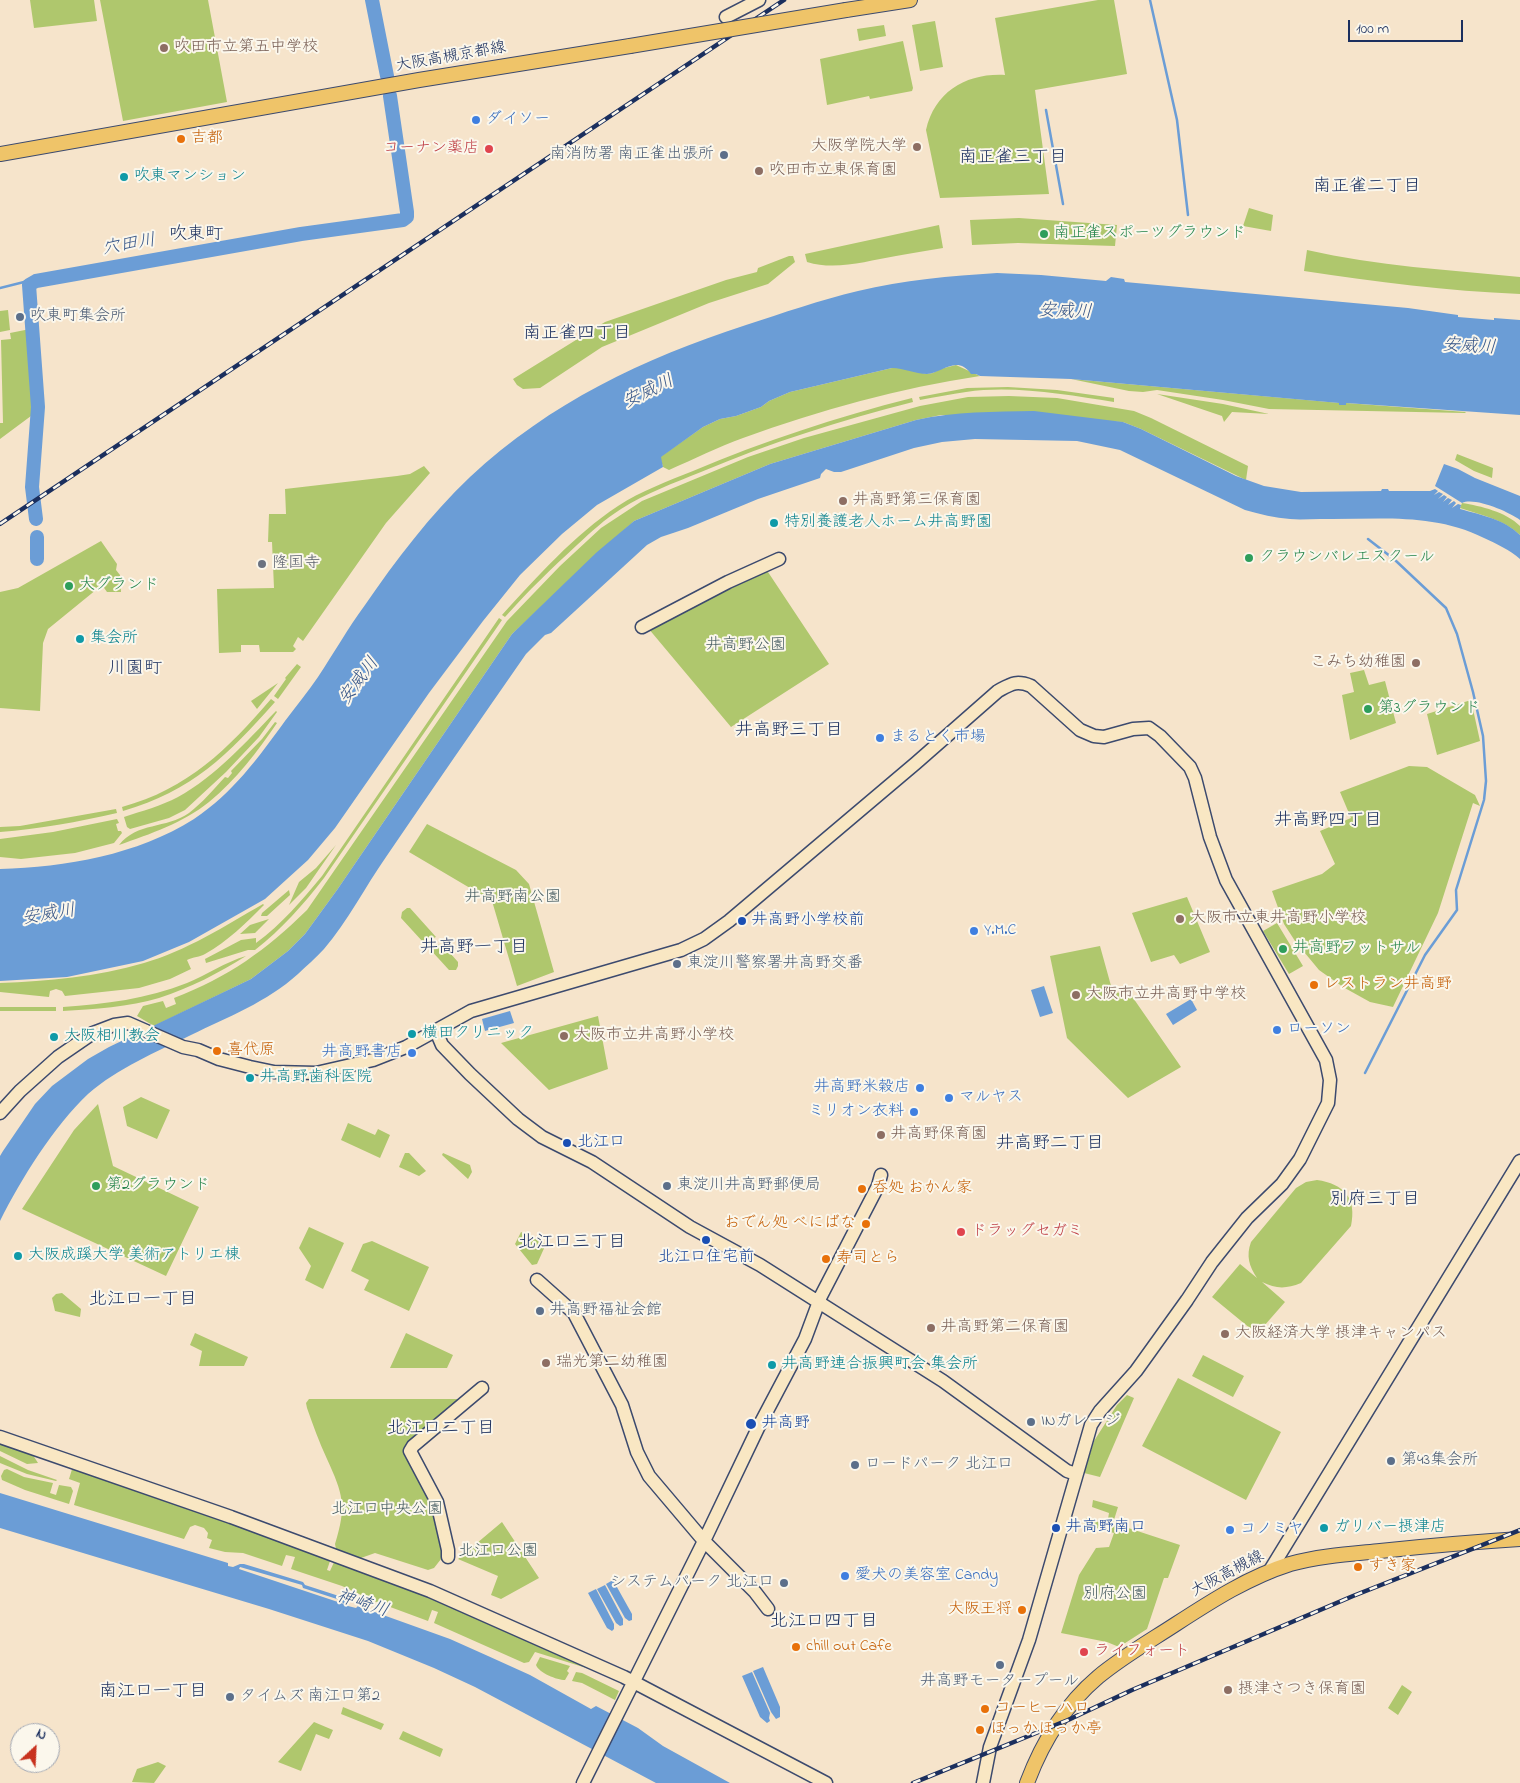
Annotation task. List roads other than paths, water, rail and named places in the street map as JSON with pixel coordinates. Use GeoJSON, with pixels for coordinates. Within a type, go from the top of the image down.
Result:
{"type":"FeatureCollection","features":[{"type":"Feature","properties":{"kind":"main road","name":"大阪高槻京都線"},"geometry":{"type":"LineString","coordinates":[[0,154],[428,78],[910,0]]}},
{"type":"Feature","properties":{"kind":"main road","name":"大阪高槻線"},"geometry":{"type":"LineString","coordinates":[[1027,1783],[1047,1739],[1060,1718],[1099,1676],[1212,1601],[1238,1586],[1269,1572],[1299,1562],[1349,1554],[1520,1538]]}},
{"type":"Feature","properties":{"kind":"street"},"geometry":{"type":"LineString","coordinates":[[726,17],[758,0]]}},
{"type":"Feature","properties":{"kind":"street"},"geometry":{"type":"LineString","coordinates":[[642,627],[728,582],[779,559]]}},
{"type":"Feature","properties":{"kind":"street"},"geometry":{"type":"LineString","coordinates":[[0,1113],[20,1091],[58,1057],[93,1033],[114,1025],[128,1023],[139,1029],[219,1059],[266,1070],[316,1073],[373,1060],[406,1047],[471,1011],[681,950],[704,939],[729,921],[998,691],[1013,683],[1022,682],[1030,686],[1080,730],[1094,736],[1104,737],[1133,729],[1148,728],[1160,736],[1190,767],[1196,778],[1210,837],[1226,880],[1326,1060],[1330,1080],[1328,1103],[1296,1165],[1282,1184],[1247,1218],[1212,1262],[1136,1371],[1100,1411],[1091,1425],[1085,1440],[1031,1632],[990,1747],[984,1783]]}},
{"type":"Feature","properties":{"kind":"street"},"geometry":{"type":"LineString","coordinates":[[436,1031],[442,1045],[470,1074],[518,1119],[542,1137],[592,1162],[690,1227],[760,1265],[943,1382],[1066,1471],[1076,1474]]}},
{"type":"Feature","properties":{"kind":"street"},"geometry":{"type":"LineString","coordinates":[[1269,1572],[1520,1161]]}},
{"type":"Feature","properties":{"kind":"street"},"geometry":{"type":"LineString","coordinates":[[587,1775],[805,1339],[820,1303],[821,1296],[878,1186],[881,1175]]}},
{"type":"Feature","properties":{"kind":"street"},"geometry":{"type":"LineString","coordinates":[[537,1280],[574,1313],[622,1404],[637,1452],[649,1476],[704,1541],[755,1592],[768,1609]]}},
{"type":"Feature","properties":{"kind":"street"},"geometry":{"type":"LineString","coordinates":[[448,1556],[437,1502],[410,1452],[413,1446],[482,1388]]}},
{"type":"Feature","properties":{"kind":"street"},"geometry":{"type":"LineString","coordinates":[[0,1437],[231,1517],[430,1591],[632,1685],[826,1783]]}},
{"type":"Feature","properties":{"kind":"water","name":"安威川"},"geometry":{"type":"Polygon","coordinates":[[[997,273],[1106,281],[1111,277],[1124,279],[1125,282],[1408,308],[1458,315],[1458,317],[1520,320],[1520,415],[1346,403],[1346,405],[1339,405],[1339,403],[1071,379],[980,376],[971,374],[966,368],[955,365],[927,374],[892,368],[790,392],[769,401],[761,407],[736,416],[720,419],[703,427],[661,457],[663,467],[597,505],[562,534],[520,575],[483,621],[429,693],[335,828],[308,860],[265,899],[189,942],[143,961],[67,977],[0,981],[0,869],[75,862],[125,850],[149,842],[172,831],[208,809],[233,786],[265,748],[314,683],[377,588],[427,522],[470,477],[533,426],[599,386],[634,368],[746,325],[830,298],[875,287],[927,279],[997,273]]]}},
{"type":"Feature","properties":{"kind":"water"},"geometry":{"type":"Polygon","coordinates":[[[1034,411],[1123,422],[1236,476],[1264,486],[1301,492],[1381,491],[1382,489],[1388,489],[1389,491],[1430,491],[1435,489],[1438,491],[1434,495],[1439,492],[1443,494],[1438,499],[1444,495],[1447,497],[1443,502],[1448,498],[1452,500],[1448,505],[1454,501],[1456,503],[1452,508],[1458,504],[1461,505],[1460,509],[1492,518],[1514,530],[1520,535],[1520,559],[1508,550],[1484,538],[1444,524],[1404,519],[1294,519],[1273,517],[1245,510],[1120,450],[1077,441],[975,439],[942,442],[914,448],[841,472],[826,469],[820,478],[758,499],[661,537],[647,545],[526,654],[386,857],[341,927],[321,952],[286,984],[260,1001],[138,1061],[112,1076],[88,1094],[63,1121],[39,1154],[0,1221],[0,1156],[35,1104],[52,1086],[88,1059],[109,1047],[251,979],[288,951],[305,934],[337,890],[512,634],[597,552],[634,521],[770,464],[916,420],[960,413],[1034,411]]]}},
{"type":"Feature","properties":{"kind":"water"},"geometry":{"type":"Polygon","coordinates":[[[1444,464],[1520,496],[1520,520],[1508,513],[1483,504],[1475,502],[1462,503],[1435,486],[1444,464]]]}},
{"type":"Feature","properties":{"kind":"water"},"geometry":{"type":"Polygon","coordinates":[[[1044,986],[1053,1013],[1040,1017],[1031,990],[1044,986]]]}},
{"type":"Feature","properties":{"kind":"water"},"geometry":{"type":"Polygon","coordinates":[[[1191,999],[1197,1010],[1173,1025],[1166,1014],[1191,999]]]}},
{"type":"Feature","properties":{"kind":"water"},"geometry":{"type":"Polygon","coordinates":[[[510,1011],[514,1023],[485,1031],[482,1019],[510,1011]]]}},
{"type":"Feature","properties":{"kind":"water"},"geometry":{"type":"Polygon","coordinates":[[[0,1493],[228,1563],[228,1566],[233,1567],[244,1564],[303,1582],[305,1585],[342,1597],[346,1600],[348,1606],[356,1608],[358,1606],[450,1639],[530,1675],[591,1709],[596,1706],[638,1728],[663,1746],[730,1783],[656,1783],[475,1687],[368,1641],[269,1609],[0,1528],[0,1493]],[[240,1567],[239,1569],[344,1604],[340,1600],[303,1588],[302,1585],[240,1567]]]}},
{"type":"Feature","properties":{"kind":"water"},"geometry":{"type":"Polygon","coordinates":[[[613,1580],[632,1614],[632,1620],[629,1621],[625,1618],[606,1584],[613,1580]]]}},
{"type":"Feature","properties":{"kind":"water"},"geometry":{"type":"Polygon","coordinates":[[[605,1585],[623,1619],[623,1625],[620,1626],[616,1623],[597,1589],[605,1585]]]}},
{"type":"Feature","properties":{"kind":"water"},"geometry":{"type":"Polygon","coordinates":[[[596,1589],[614,1624],[612,1631],[607,1628],[588,1593],[596,1589]]]}},
{"type":"Feature","properties":{"kind":"water"},"geometry":{"type":"Polygon","coordinates":[[[763,1667],[780,1707],[780,1717],[776,1719],[753,1671],[763,1667]]]}},
{"type":"Feature","properties":{"kind":"water"},"geometry":{"type":"Polygon","coordinates":[[[752,1672],[770,1713],[770,1721],[767,1723],[760,1717],[742,1676],[752,1672]]]}},
{"type":"Feature","properties":{"kind":"waterway","name":"穴田川"},"geometry":{"type":"LineString","coordinates":[[372,0],[387,76]]}},
{"type":"Feature","properties":{"kind":"waterway"},"geometry":{"type":"LineString","coordinates":[[1150,0],[1177,120],[1188,215]]}},
{"type":"Feature","properties":{"kind":"waterway","name":"穴田川"},"geometry":{"type":"LineString","coordinates":[[36,519],[32,487],[38,407],[29,285],[36,281],[301,234],[403,220],[407,217],[407,212],[390,96]]}},
{"type":"Feature","properties":{"kind":"waterway"},"geometry":{"type":"LineString","coordinates":[[1046,110],[1063,204]]}},
{"type":"Feature","properties":{"kind":"waterway"},"geometry":{"type":"LineString","coordinates":[[0,288],[24,282],[29,285]]}},
{"type":"Feature","properties":{"kind":"waterway","name":"穴田川"},"geometry":{"type":"LineString","coordinates":[[37,537],[37,559]]}},
{"type":"Feature","properties":{"kind":"waterway"},"geometry":{"type":"LineString","coordinates":[[1365,1073],[1425,955],[1457,910],[1456,890],[1484,800],[1486,781],[1483,736],[1473,692],[1457,634],[1446,608],[1395,560],[1368,539]]}},
{"type":"Feature","properties":{"kind":"railway"},"geometry":{"type":"LineString","coordinates":[[0,524],[784,0]]}},
{"type":"Feature","properties":{"kind":"railway"},"geometry":{"type":"LineString","coordinates":[[913,1783],[1068,1720],[1132,1690],[1353,1596],[1520,1530]]}},
{"type":"Feature","properties":{"kind":"place","name":"吹田市立第五中学校"},"geometry":{"type":"Point","coordinates":[164,48]}},
{"type":"Feature","properties":{"kind":"place","name":"ダイソー"},"geometry":{"type":"Point","coordinates":[476,120]}},
{"type":"Feature","properties":{"kind":"place","name":"吉都"},"geometry":{"type":"Point","coordinates":[181,139]}},
{"type":"Feature","properties":{"kind":"place","name":"大阪学院大学"},"geometry":{"type":"Point","coordinates":[917,147]}},
{"type":"Feature","properties":{"kind":"place","name":"コーナン薬店"},"geometry":{"type":"Point","coordinates":[489,149]}},
{"type":"Feature","properties":{"kind":"place","name":"南消防署 南正雀出張所"},"geometry":{"type":"Point","coordinates":[724,155]}},
{"type":"Feature","properties":{"kind":"place","name":"吹田市立東保育園"},"geometry":{"type":"Point","coordinates":[759,171]}},
{"type":"Feature","properties":{"kind":"place","name":"吹東マンション"},"geometry":{"type":"Point","coordinates":[124,177]}},
{"type":"Feature","properties":{"kind":"place","name":"南正雀スポーツグラウンド"},"geometry":{"type":"Point","coordinates":[1044,234]}},
{"type":"Feature","properties":{"kind":"place","name":"吹東町集会所"},"geometry":{"type":"Point","coordinates":[20,317]}},
{"type":"Feature","properties":{"kind":"place","name":"井高野第三保育園"},"geometry":{"type":"Point","coordinates":[843,501]}},
{"type":"Feature","properties":{"kind":"place","name":"特別養護老人ホーム井高野園"},"geometry":{"type":"Point","coordinates":[774,523]}},
{"type":"Feature","properties":{"kind":"place","name":"クラウンバレエスクール"},"geometry":{"type":"Point","coordinates":[1249,558]}},
{"type":"Feature","properties":{"kind":"place","name":"隆国寺"},"geometry":{"type":"Point","coordinates":[262,564]}},
{"type":"Feature","properties":{"kind":"place","name":"大グランド"},"geometry":{"type":"Point","coordinates":[69,586]}},
{"type":"Feature","properties":{"kind":"place","name":"集会所"},"geometry":{"type":"Point","coordinates":[80,639]}},
{"type":"Feature","properties":{"kind":"place","name":"こみち幼稚園"},"geometry":{"type":"Point","coordinates":[1416,663]}},
{"type":"Feature","properties":{"kind":"place","name":"第3グラウンド"},"geometry":{"type":"Point","coordinates":[1368,709]}},
{"type":"Feature","properties":{"kind":"place","name":"まるとく市場"},"geometry":{"type":"Point","coordinates":[880,738]}},
{"type":"Feature","properties":{"kind":"place","name":"大阪市立東井高野小学校"},"geometry":{"type":"Point","coordinates":[1180,919]}},
{"type":"Feature","properties":{"kind":"place","name":"井高野小学校前"},"geometry":{"type":"Point","coordinates":[742,921]}},
{"type":"Feature","properties":{"kind":"place","name":"Y.M.C"},"geometry":{"type":"Point","coordinates":[974,931]}},
{"type":"Feature","properties":{"kind":"place","name":"井高野フットサル"},"geometry":{"type":"Point","coordinates":[1283,949]}},
{"type":"Feature","properties":{"kind":"place","name":"東淀川警察署井高野交番"},"geometry":{"type":"Point","coordinates":[677,964]}},
{"type":"Feature","properties":{"kind":"place","name":"レストラン井高野"},"geometry":{"type":"Point","coordinates":[1314,985]}},
{"type":"Feature","properties":{"kind":"place","name":"大阪市立井高野中学校"},"geometry":{"type":"Point","coordinates":[1076,995]}},
{"type":"Feature","properties":{"kind":"place","name":"ローソン"},"geometry":{"type":"Point","coordinates":[1277,1030]}},
{"type":"Feature","properties":{"kind":"place","name":"横田クリニック"},"geometry":{"type":"Point","coordinates":[412,1034]}},
{"type":"Feature","properties":{"kind":"place","name":"大阪市立井高野小学校"},"geometry":{"type":"Point","coordinates":[564,1036]}},
{"type":"Feature","properties":{"kind":"place","name":"大阪相川教会"},"geometry":{"type":"Point","coordinates":[54,1037]}},
{"type":"Feature","properties":{"kind":"place","name":"喜代原"},"geometry":{"type":"Point","coordinates":[217,1051]}},
{"type":"Feature","properties":{"kind":"place","name":"井高野書店"},"geometry":{"type":"Point","coordinates":[412,1053]}},
{"type":"Feature","properties":{"kind":"place","name":"井高野歯科医院"},"geometry":{"type":"Point","coordinates":[250,1078]}},
{"type":"Feature","properties":{"kind":"place","name":"井高野米穀店"},"geometry":{"type":"Point","coordinates":[920,1088]}},
{"type":"Feature","properties":{"kind":"place","name":"マルヤス"},"geometry":{"type":"Point","coordinates":[949,1098]}},
{"type":"Feature","properties":{"kind":"place","name":"ミリオン衣料"},"geometry":{"type":"Point","coordinates":[914,1112]}},
{"type":"Feature","properties":{"kind":"place","name":"井高野保育園"},"geometry":{"type":"Point","coordinates":[881,1135]}},
{"type":"Feature","properties":{"kind":"place","name":"北江口"},"geometry":{"type":"Point","coordinates":[567,1143]}},
{"type":"Feature","properties":{"kind":"place","name":"第2グラウンド"},"geometry":{"type":"Point","coordinates":[96,1186]}},
{"type":"Feature","properties":{"kind":"place","name":"東淀川井高野郵便局"},"geometry":{"type":"Point","coordinates":[667,1186]}},
{"type":"Feature","properties":{"kind":"place","name":"呑処 おかん家"},"geometry":{"type":"Point","coordinates":[862,1189]}},
{"type":"Feature","properties":{"kind":"place","name":"おでん処 べにばな"},"geometry":{"type":"Point","coordinates":[866,1224]}},
{"type":"Feature","properties":{"kind":"place","name":"ドラッグセガミ"},"geometry":{"type":"Point","coordinates":[961,1232]}},
{"type":"Feature","properties":{"kind":"place","name":"北江口住宅前"},"geometry":{"type":"Point","coordinates":[706,1240]}},
{"type":"Feature","properties":{"kind":"place","name":"大阪成蹊大学 美術アトリエ棟"},"geometry":{"type":"Point","coordinates":[18,1256]}},
{"type":"Feature","properties":{"kind":"place","name":"寿司とら"},"geometry":{"type":"Point","coordinates":[826,1259]}},
{"type":"Feature","properties":{"kind":"place","name":"井高野福祉会館"},"geometry":{"type":"Point","coordinates":[540,1311]}},
{"type":"Feature","properties":{"kind":"place","name":"井高野第二保育園"},"geometry":{"type":"Point","coordinates":[931,1328]}},
{"type":"Feature","properties":{"kind":"place","name":"大阪経済大学 摂津キャンパス"},"geometry":{"type":"Point","coordinates":[1225,1334]}},
{"type":"Feature","properties":{"kind":"place","name":"瑞光第二幼稚園"},"geometry":{"type":"Point","coordinates":[546,1363]}},
{"type":"Feature","properties":{"kind":"place","name":"井高野連合振興町会 集会所"},"geometry":{"type":"Point","coordinates":[772,1365]}},
{"type":"Feature","properties":{"kind":"place","name":"INガレージ"},"geometry":{"type":"Point","coordinates":[1031,1422]}},
{"type":"Feature","properties":{"kind":"place","name":"井高野"},"geometry":{"type":"Point","coordinates":[751,1424]}},
{"type":"Feature","properties":{"kind":"place","name":"第43集会所"},"geometry":{"type":"Point","coordinates":[1391,1461]}},
{"type":"Feature","properties":{"kind":"place","name":"ロードパーク 北江口"},"geometry":{"type":"Point","coordinates":[855,1465]}},
{"type":"Feature","properties":{"kind":"place","name":"井高野南口"},"geometry":{"type":"Point","coordinates":[1056,1528]}},
{"type":"Feature","properties":{"kind":"place","name":"ガリバー摂津店"},"geometry":{"type":"Point","coordinates":[1324,1528]}},
{"type":"Feature","properties":{"kind":"place","name":"コノミヤ"},"geometry":{"type":"Point","coordinates":[1230,1530]}},
{"type":"Feature","properties":{"kind":"place","name":"すき家"},"geometry":{"type":"Point","coordinates":[1358,1567]}},
{"type":"Feature","properties":{"kind":"place","name":"愛犬の美容室 Candy"},"geometry":{"type":"Point","coordinates":[845,1576]}},
{"type":"Feature","properties":{"kind":"place","name":"システムパーク 北江口"},"geometry":{"type":"Point","coordinates":[784,1583]}},
{"type":"Feature","properties":{"kind":"place","name":"大阪王将"},"geometry":{"type":"Point","coordinates":[1022,1610]}},
{"type":"Feature","properties":{"kind":"place","name":"chill out Cafe"},"geometry":{"type":"Point","coordinates":[796,1647]}},
{"type":"Feature","properties":{"kind":"place","name":"ライフォート"},"geometry":{"type":"Point","coordinates":[1084,1652]}},
{"type":"Feature","properties":{"kind":"place","name":"井高野モータープール"},"geometry":{"type":"Point","coordinates":[1000,1665]}},
{"type":"Feature","properties":{"kind":"place","name":"摂津さつき保育園"},"geometry":{"type":"Point","coordinates":[1228,1690]}},
{"type":"Feature","properties":{"kind":"place","name":"タイムズ 南江口第2"},"geometry":{"type":"Point","coordinates":[230,1697]}},
{"type":"Feature","properties":{"kind":"place","name":"コーヒーハロ"},"geometry":{"type":"Point","coordinates":[985,1709]}},
{"type":"Feature","properties":{"kind":"place","name":"ほっかほっか亭"},"geometry":{"type":"Point","coordinates":[980,1730]}},
{"type":"Feature","properties":{"kind":"district","name":"南正雀三丁目"},"geometry":{"type":"Point","coordinates":[1013,159]}},
{"type":"Feature","properties":{"kind":"district","name":"南正雀二丁目"},"geometry":{"type":"Point","coordinates":[1367,188]}},
{"type":"Feature","properties":{"kind":"district","name":"吹東町"},"geometry":{"type":"Point","coordinates":[196,236]}},
{"type":"Feature","properties":{"kind":"district","name":"南正雀四丁目"},"geometry":{"type":"Point","coordinates":[577,335]}},
{"type":"Feature","properties":{"kind":"district","name":"川園町"},"geometry":{"type":"Point","coordinates":[135,670]}},
{"type":"Feature","properties":{"kind":"district","name":"井高野三丁目"},"geometry":{"type":"Point","coordinates":[789,732]}},
{"type":"Feature","properties":{"kind":"district","name":"井高野四丁目"},"geometry":{"type":"Point","coordinates":[1328,822]}},
{"type":"Feature","properties":{"kind":"district","name":"井高野一丁目"},"geometry":{"type":"Point","coordinates":[474,949]}},
{"type":"Feature","properties":{"kind":"district","name":"井高野二丁目"},"geometry":{"type":"Point","coordinates":[1050,1145]}},
{"type":"Feature","properties":{"kind":"district","name":"別府三丁目"},"geometry":{"type":"Point","coordinates":[1375,1201]}},
{"type":"Feature","properties":{"kind":"district","name":"北江口三丁目"},"geometry":{"type":"Point","coordinates":[572,1244]}},
{"type":"Feature","properties":{"kind":"district","name":"北江口一丁目"},"geometry":{"type":"Point","coordinates":[143,1301]}},
{"type":"Feature","properties":{"kind":"district","name":"北江口二丁目"},"geometry":{"type":"Point","coordinates":[441,1430]}},
{"type":"Feature","properties":{"kind":"district","name":"北江口四丁目"},"geometry":{"type":"Point","coordinates":[824,1623]}},
{"type":"Feature","properties":{"kind":"district","name":"南江口一丁目"},"geometry":{"type":"Point","coordinates":[153,1693]}},
{"type":"Feature","properties":{"kind":"park label","name":"井高野公園"},"geometry":{"type":"Point","coordinates":[746,646]}},
{"type":"Feature","properties":{"kind":"park label","name":"井高野南公園"},"geometry":{"type":"Point","coordinates":[513,898]}},
{"type":"Feature","properties":{"kind":"park label","name":"北江口中央公園"},"geometry":{"type":"Point","coordinates":[387,1510]}},
{"type":"Feature","properties":{"kind":"park label","name":"北江口公園"},"geometry":{"type":"Point","coordinates":[498,1552]}},
{"type":"Feature","properties":{"kind":"park label","name":"別府公園"},"geometry":{"type":"Point","coordinates":[1115,1595]}},
{"type":"Feature","properties":{"kind":"water label","name":"神崎川"},"geometry":{"type":"Point","coordinates":[362,1605]}}]}
